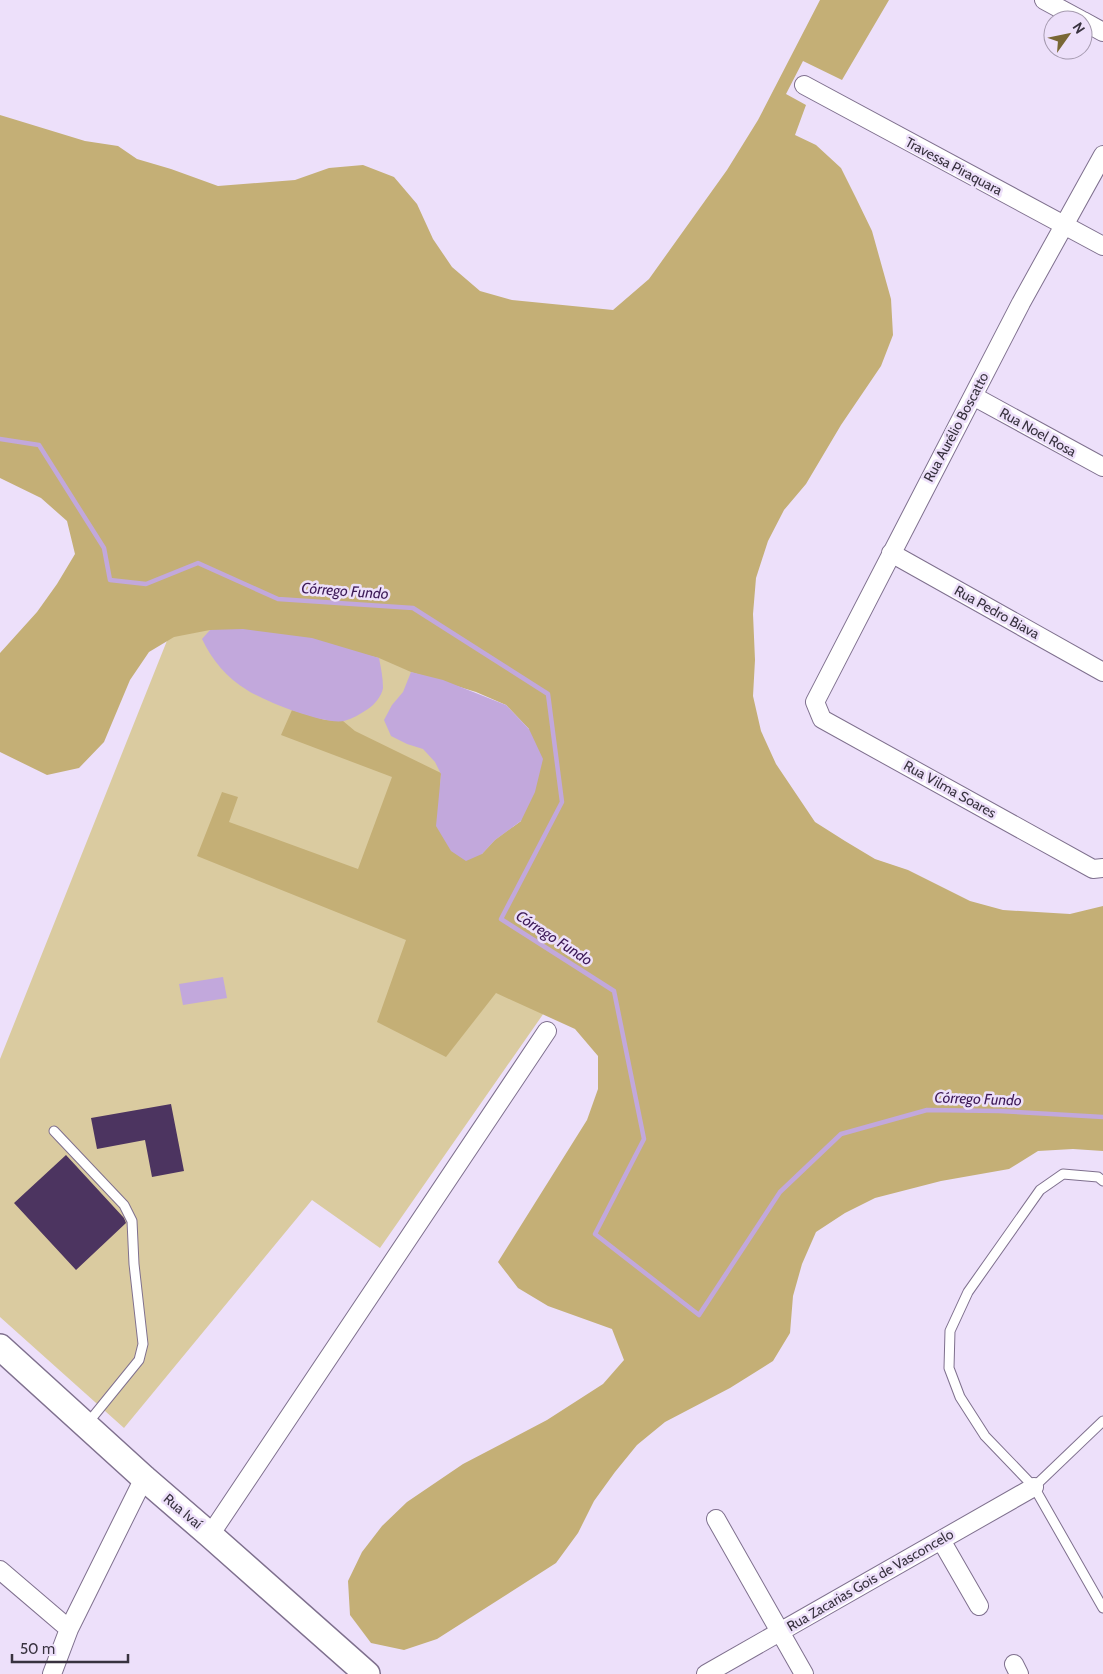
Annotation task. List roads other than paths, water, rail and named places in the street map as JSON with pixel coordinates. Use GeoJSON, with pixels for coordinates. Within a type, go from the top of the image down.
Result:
{"type":"FeatureCollection","features":[{"type":"Feature","properties":{"kind":"main road","name":"Rua Ivaí"},"geometry":{"type":"LineString","coordinates":[[0,1347],[144,1478],[210,1534],[367,1674]]}},
{"type":"Feature","properties":{"kind":"street"},"geometry":{"type":"LineString","coordinates":[[1044,0],[1062,10]]}},
{"type":"Feature","properties":{"kind":"street","name":"Travessa Piraquara"},"geometry":{"type":"LineString","coordinates":[[804,85],[1103,246]]}},
{"type":"Feature","properties":{"kind":"street","name":"Rua Aurélio Boscatto"},"geometry":{"type":"LineString","coordinates":[[815,702],[1021,303],[1103,155]]}},
{"type":"Feature","properties":{"kind":"street","name":"Rua Noel Rosa"},"geometry":{"type":"LineString","coordinates":[[973,396],[1103,467]]}},
{"type":"Feature","properties":{"kind":"street","name":"Rua Pedro Biava"},"geometry":{"type":"LineString","coordinates":[[891,553],[1103,672]]}},
{"type":"Feature","properties":{"kind":"street","name":"Rua Vilma Soares"},"geometry":{"type":"LineString","coordinates":[[815,702],[822,719],[1098,868]]}},
{"type":"Feature","properties":{"kind":"street"},"geometry":{"type":"LineString","coordinates":[[210,1534],[547,1031]]}},
{"type":"Feature","properties":{"kind":"street"},"geometry":{"type":"LineString","coordinates":[[52,1674],[69,1630],[144,1478]]}},
{"type":"Feature","properties":{"kind":"street","name":"Rua Zacarias Gois de Vasconcelo"},"geometry":{"type":"LineString","coordinates":[[706,1674],[1034,1487]]}},
{"type":"Feature","properties":{"kind":"street"},"geometry":{"type":"LineString","coordinates":[[716,1519],[804,1674]]}},
{"type":"Feature","properties":{"kind":"street"},"geometry":{"type":"LineString","coordinates":[[940,1540],[979,1606]]}},
{"type":"Feature","properties":{"kind":"street"},"geometry":{"type":"LineString","coordinates":[[0,1570],[69,1630]]}},
{"type":"Feature","properties":{"kind":"lane"},"geometry":{"type":"LineString","coordinates":[[54,1131],[124,1205],[132,1220],[134,1264],[143,1344],[138,1360],[86,1426]]}},
{"type":"Feature","properties":{"kind":"lane"},"geometry":{"type":"LineString","coordinates":[[1103,1182],[1098,1177],[1063,1174],[1040,1190],[968,1292],[950,1331],[949,1368],[960,1397],[985,1436],[1034,1487],[1103,1608]]}},
{"type":"Feature","properties":{"kind":"lane"},"geometry":{"type":"LineString","coordinates":[[1034,1487],[1103,1421]]}},
{"type":"Feature","properties":{"kind":"waterway","name":"Córrego Fundo"},"geometry":{"type":"LineString","coordinates":[[0,439],[39,445],[104,548],[110,580],[146,584],[198,563],[278,599],[413,608],[548,694],[562,802],[501,919],[614,991],[644,1139],[595,1234],[699,1315],[780,1192],[841,1134],[927,1110],[999,1111],[1103,1117]]}}]}
